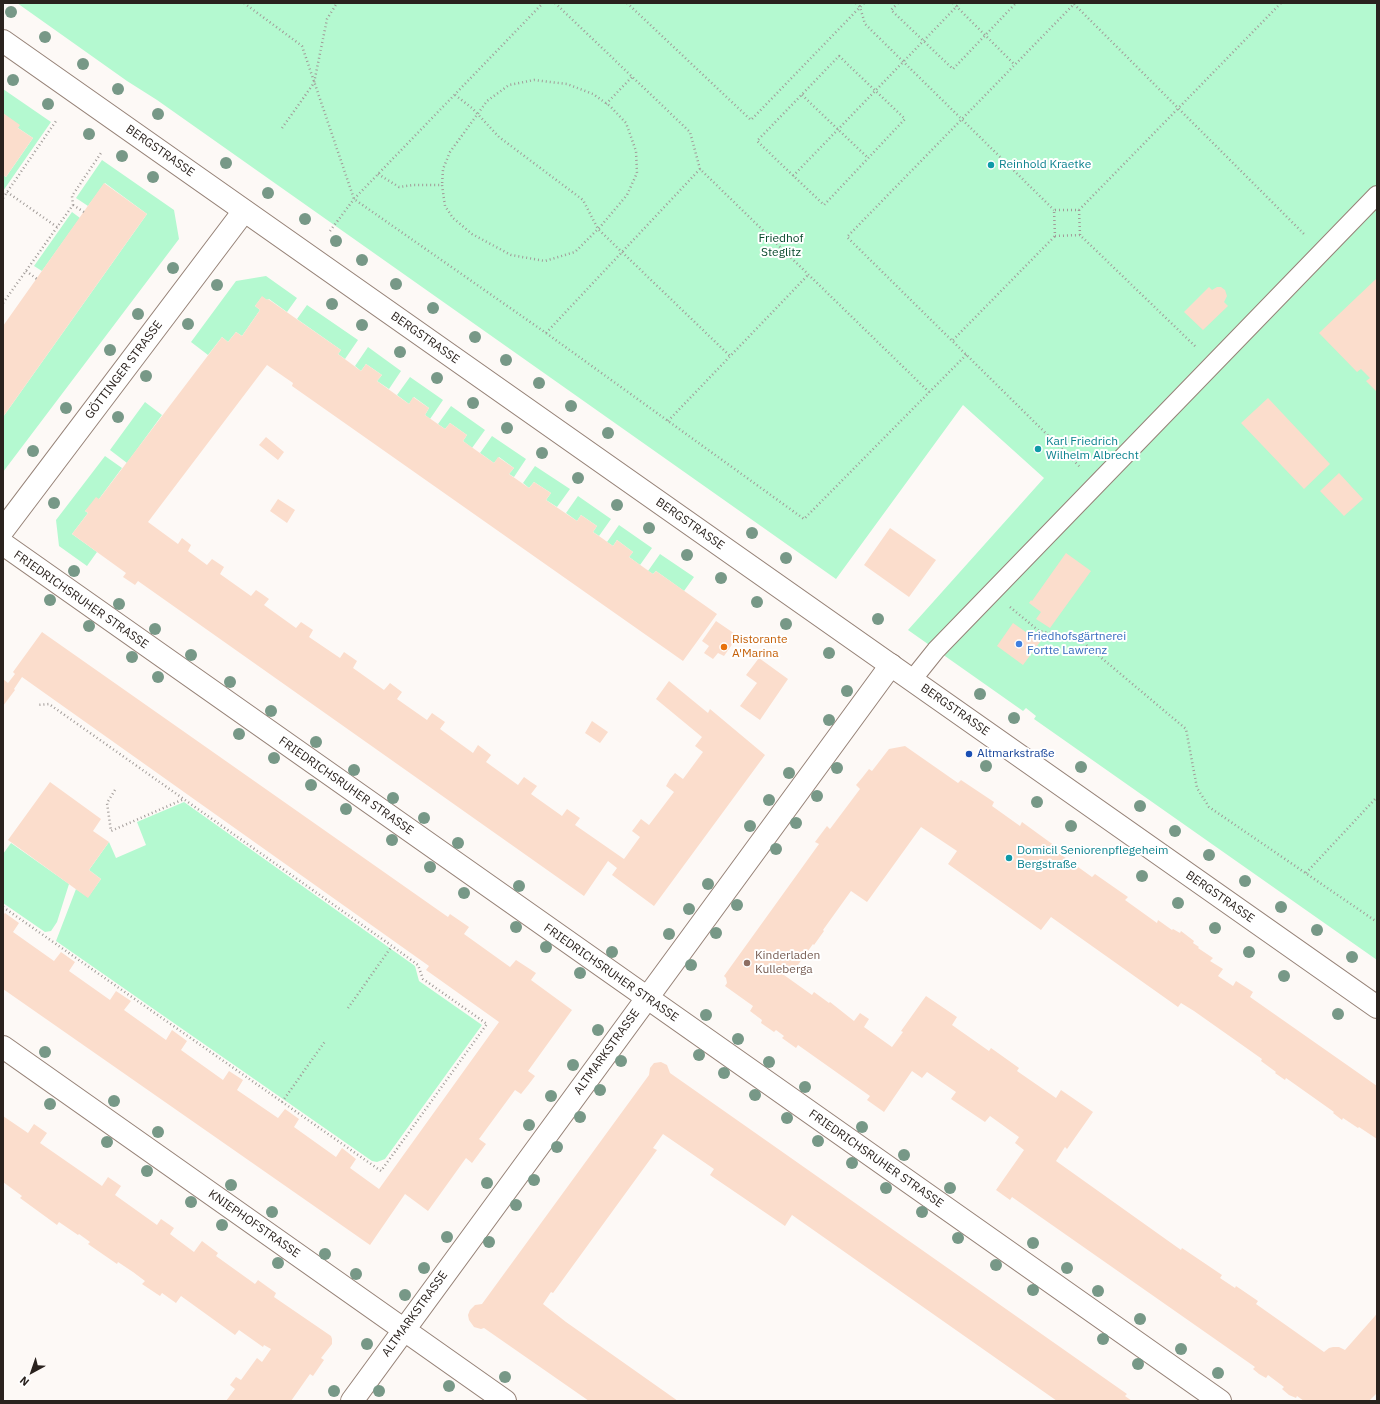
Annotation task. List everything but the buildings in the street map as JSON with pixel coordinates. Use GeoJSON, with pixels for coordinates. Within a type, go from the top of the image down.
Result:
{"type":"FeatureCollection","features":[{"type":"Feature","properties":{"kind":"street","name":"BERGSTRASSE"},"geometry":{"type":"LineString","coordinates":[[3,40],[1377,1007]]}},
{"type":"Feature","properties":{"kind":"street","name":"GÖTTINGER STRASSE"},"geometry":{"type":"LineString","coordinates":[[3,530],[244,211]]}},
{"type":"Feature","properties":{"kind":"street","name":"FRIEDRICHSRUHER STRASSE"},"geometry":{"type":"LineString","coordinates":[[3,544],[1220,1401]]}},
{"type":"Feature","properties":{"kind":"street","name":"ALTMARKSTRASSE"},"geometry":{"type":"LineString","coordinates":[[352,1401],[891,665]]}},
{"type":"Feature","properties":{"kind":"street","name":"KNIEPHOFSTRASSE"},"geometry":{"type":"LineString","coordinates":[[3,1047],[505,1401]]}},
{"type":"Feature","properties":{"kind":"lane"},"geometry":{"type":"LineString","coordinates":[[912,680],[936,650],[1377,195]]}},
{"type":"Feature","properties":{"kind":"path"},"geometry":{"type":"LineString","coordinates":[[244,3],[302,46],[354,199],[546,332],[804,519],[967,354]]}},
{"type":"Feature","properties":{"kind":"path"},"geometry":{"type":"LineString","coordinates":[[282,128],[314,83],[327,19],[337,3]]}},
{"type":"Feature","properties":{"kind":"path"},"geometry":{"type":"LineString","coordinates":[[330,231],[354,199],[543,3]]}},
{"type":"Feature","properties":{"kind":"path"},"geometry":{"type":"LineString","coordinates":[[555,3],[690,132],[700,169],[929,392]]}},
{"type":"Feature","properties":{"kind":"path"},"geometry":{"type":"LineString","coordinates":[[627,3],[751,120],[864,3]]}},
{"type":"Feature","properties":{"kind":"path"},"geometry":{"type":"LineString","coordinates":[[856,3],[860,7],[865,24],[1054,210],[1055,236]]}},
{"type":"Feature","properties":{"kind":"path"},"geometry":{"type":"LineString","coordinates":[[898,3],[891,10],[953,69],[1016,3]]}},
{"type":"Feature","properties":{"kind":"path"},"geometry":{"type":"LineString","coordinates":[[953,3],[1015,65]]}},
{"type":"Feature","properties":{"kind":"path"},"geometry":{"type":"LineString","coordinates":[[793,176],[960,3]]}},
{"type":"Feature","properties":{"kind":"path"},"geometry":{"type":"LineString","coordinates":[[1054,210],[1079,210],[1281,3]]}},
{"type":"Feature","properties":{"kind":"path"},"geometry":{"type":"LineString","coordinates":[[1098,484],[847,237],[1074,4],[1322,252]]}},
{"type":"Feature","properties":{"kind":"path"},"geometry":{"type":"LineString","coordinates":[[839,56],[875,91],[905,119],[824,205],[758,141],[839,56]]}},
{"type":"Feature","properties":{"kind":"path"},"geometry":{"type":"LineString","coordinates":[[606,104],[632,76]]}},
{"type":"Feature","properties":{"kind":"path"},"geometry":{"type":"LineString","coordinates":[[534,80],[567,84],[593,94],[606,104],[626,123],[636,151],[637,173],[627,195],[598,229],[575,252],[545,261],[511,255],[472,234],[454,218],[444,206],[442,184],[443,169],[450,152],[487,101],[509,85],[534,80]]}},
{"type":"Feature","properties":{"kind":"path"},"geometry":{"type":"LineString","coordinates":[[455,94],[478,114],[499,137],[583,200],[598,229],[730,356]]}},
{"type":"Feature","properties":{"kind":"path"},"geometry":{"type":"LineString","coordinates":[[802,95],[868,158]]}},
{"type":"Feature","properties":{"kind":"path"},"geometry":{"type":"LineString","coordinates":[[3,198],[56,121]]}},
{"type":"Feature","properties":{"kind":"path"},"geometry":{"type":"LineString","coordinates":[[3,303],[73,205],[72,196],[101,153]]}},
{"type":"Feature","properties":{"kind":"path"},"geometry":{"type":"LineString","coordinates":[[546,332],[700,169]]}},
{"type":"Feature","properties":{"kind":"path"},"geometry":{"type":"LineString","coordinates":[[378,174],[399,187],[442,184]]}},
{"type":"Feature","properties":{"kind":"path"},"geometry":{"type":"LineString","coordinates":[[7,192],[57,227]]}},
{"type":"Feature","properties":{"kind":"path"},"geometry":{"type":"LineString","coordinates":[[73,205],[84,212]]}},
{"type":"Feature","properties":{"kind":"path"},"geometry":{"type":"LineString","coordinates":[[1079,210],[1080,236]]}},
{"type":"Feature","properties":{"kind":"path"},"geometry":{"type":"LineString","coordinates":[[953,340],[1055,236],[1080,236],[1214,364]]}},
{"type":"Feature","properties":{"kind":"path"},"geometry":{"type":"LineString","coordinates":[[26,271],[37,279]]}},
{"type":"Feature","properties":{"kind":"path"},"geometry":{"type":"LineString","coordinates":[[668,421],[808,275]]}},
{"type":"Feature","properties":{"kind":"path"},"geometry":{"type":"LineString","coordinates":[[993,592],[1039,631],[1079,639],[1186,729],[1197,788],[1209,807],[1377,922]]}},
{"type":"Feature","properties":{"kind":"path"},"geometry":{"type":"LineString","coordinates":[[3,907],[381,1171],[487,1024],[423,979],[418,965],[392,946],[49,704],[37,705]]}},
{"type":"Feature","properties":{"kind":"path"},"geometry":{"type":"LineString","coordinates":[[115,790],[107,803],[110,831],[184,799]]}},
{"type":"Feature","properties":{"kind":"path"},"geometry":{"type":"LineString","coordinates":[[1306,873],[1377,797]]}},
{"type":"Feature","properties":{"kind":"path"},"geometry":{"type":"LineString","coordinates":[[348,1008],[392,946]]}},
{"type":"Feature","properties":{"kind":"path"},"geometry":{"type":"LineString","coordinates":[[282,1102],[326,1040]]}},
{"type":"Feature","properties":{"kind":"green space","name":"Friedhof Steglitz"},"geometry":{"type":"Polygon","coordinates":[[[17,3],[1377,3],[1377,960],[1034,719],[1036,716],[1026,708],[1023,711],[908,630],[1044,478],[963,405],[836,579],[17,3]]]}},
{"type":"Feature","properties":{"kind":"green space"},"geometry":{"type":"Polygon","coordinates":[[[3,89],[51,122],[3,191],[3,175],[6,177],[33,138],[18,128],[3,113],[3,89]]]}},
{"type":"Feature","properties":{"kind":"green space"},"geometry":{"type":"Polygon","coordinates":[[[102,160],[174,210],[179,239],[3,472],[3,417],[147,214],[105,183],[88,206],[76,198],[102,160]]]}},
{"type":"Feature","properties":{"kind":"green space"},"geometry":{"type":"Polygon","coordinates":[[[72,212],[80,218],[42,271],[34,266],[72,212]]]}},
{"type":"Feature","properties":{"kind":"green space"},"geometry":{"type":"Polygon","coordinates":[[[266,276],[297,298],[287,312],[269,299],[267,300],[262,297],[255,306],[260,310],[242,336],[236,332],[228,342],[222,337],[208,355],[191,342],[236,281],[266,276]]]}},
{"type":"Feature","properties":{"kind":"green space"},"geometry":{"type":"Polygon","coordinates":[[[307,305],[358,340],[345,359],[338,354],[341,350],[297,319],[307,305]]]}},
{"type":"Feature","properties":{"kind":"green space"},"geometry":{"type":"Polygon","coordinates":[[[368,347],[401,371],[389,389],[377,381],[382,375],[366,364],[361,371],[355,366],[368,347]]]}},
{"type":"Feature","properties":{"kind":"green space"},"geometry":{"type":"Polygon","coordinates":[[[410,377],[443,400],[430,419],[425,415],[429,408],[414,397],[409,404],[397,395],[410,377]]]}},
{"type":"Feature","properties":{"kind":"green space"},"geometry":{"type":"Polygon","coordinates":[[[145,402],[162,415],[127,463],[110,450],[145,402]]]}},
{"type":"Feature","properties":{"kind":"green space"},"geometry":{"type":"Polygon","coordinates":[[[451,406],[485,430],[472,448],[463,441],[467,435],[450,423],[445,429],[438,424],[451,406]]]}},
{"type":"Feature","properties":{"kind":"green space"},"geometry":{"type":"Polygon","coordinates":[[[492,436],[526,459],[514,477],[509,474],[514,468],[499,457],[494,463],[480,453],[492,436]]]}},
{"type":"Feature","properties":{"kind":"green space"},"geometry":{"type":"Polygon","coordinates":[[[105,456],[122,468],[99,499],[85,511],[88,513],[72,534],[97,552],[87,566],[59,546],[56,520],[105,456]]]}},
{"type":"Feature","properties":{"kind":"green space"},"geometry":{"type":"Polygon","coordinates":[[[535,466],[570,489],[557,507],[546,500],[551,493],[534,482],[529,488],[523,483],[535,466]]]}},
{"type":"Feature","properties":{"kind":"green space"},"geometry":{"type":"Polygon","coordinates":[[[578,496],[611,519],[599,536],[593,532],[597,526],[581,515],[577,521],[566,513],[578,496]]]}},
{"type":"Feature","properties":{"kind":"green space"},"geometry":{"type":"Polygon","coordinates":[[[619,525],[652,548],[640,565],[629,557],[633,552],[617,540],[613,546],[607,542],[619,525]]]}},
{"type":"Feature","properties":{"kind":"green space"},"geometry":{"type":"Polygon","coordinates":[[[660,554],[694,577],[684,591],[656,571],[653,574],[648,571],[660,554]]]}},
{"type":"Feature","properties":{"kind":"green space"},"geometry":{"type":"Polygon","coordinates":[[[184,802],[415,966],[419,981],[482,1025],[385,1159],[377,1162],[372,1161],[56,941],[76,889],[88,897],[101,879],[89,870],[109,842],[116,858],[146,845],[137,822],[184,802]]]}},
{"type":"Feature","properties":{"kind":"green space"},"geometry":{"type":"Polygon","coordinates":[[[11,843],[69,884],[57,922],[51,931],[45,932],[3,903],[3,854],[11,843]]]}},
{"type":"Feature","properties":{"kind":"place","name":"Reinhold Kraetke"},"geometry":{"type":"Point","coordinates":[991,165]}},
{"type":"Feature","properties":{"kind":"place","name":"Karl Friedrich Wilhelm Albrecht"},"geometry":{"type":"Point","coordinates":[1038,449]}},
{"type":"Feature","properties":{"kind":"place","name":"Friedhofsgärtnerei Fortte Lawrenz"},"geometry":{"type":"Point","coordinates":[1019,644]}},
{"type":"Feature","properties":{"kind":"place","name":"Ristorante A'Marina"},"geometry":{"type":"Point","coordinates":[724,647]}},
{"type":"Feature","properties":{"kind":"place","name":"Altmarkstraße"},"geometry":{"type":"Point","coordinates":[969,754]}},
{"type":"Feature","properties":{"kind":"place","name":"Domicil Seniorenpflegeheim Bergstraße"},"geometry":{"type":"Point","coordinates":[1009,858]}},
{"type":"Feature","properties":{"kind":"place","name":"Kinderladen Kulleberga"},"geometry":{"type":"Point","coordinates":[747,963]}}]}
